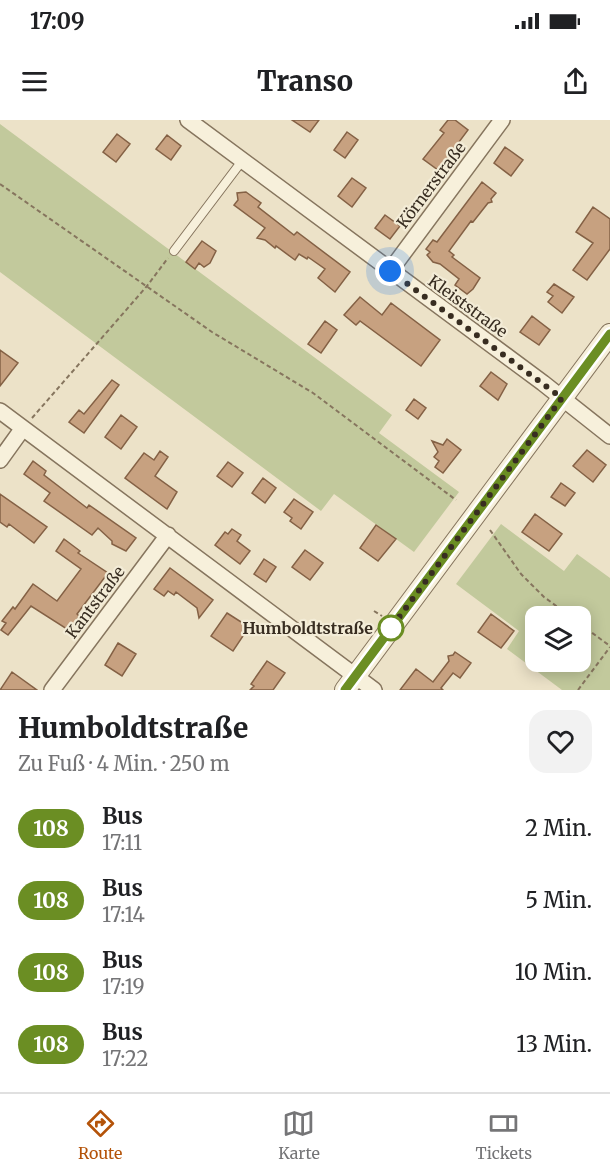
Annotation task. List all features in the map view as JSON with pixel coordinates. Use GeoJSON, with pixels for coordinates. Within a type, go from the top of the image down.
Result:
{"type":"FeatureCollection","features":[{"type":"Feature","properties":{"kind":"street","name":"Kleiststraße"},"geometry":{"type":"LineString","coordinates":[[188,120],[610,436]]}},
{"type":"Feature","properties":{"kind":"street","name":"Körnerstraße"},"geometry":{"type":"LineString","coordinates":[[390,271],[502,120]]}},
{"type":"Feature","properties":{"kind":"street"},"geometry":{"type":"LineString","coordinates":[[350,683],[610,334]]}},
{"type":"Feature","properties":{"kind":"street"},"geometry":{"type":"LineString","coordinates":[[0,411],[168,535],[350,683],[374,690]]}},
{"type":"Feature","properties":{"kind":"street"},"geometry":{"type":"LineString","coordinates":[[0,460],[23,428]]}},
{"type":"Feature","properties":{"kind":"street","name":"Kantstraße"},"geometry":{"type":"LineString","coordinates":[[52,690],[168,535]]}},
{"type":"Feature","properties":{"kind":"lane"},"geometry":{"type":"LineString","coordinates":[[174,251],[242,161]]}},
{"type":"Feature","properties":{"kind":"path"},"geometry":{"type":"LineString","coordinates":[[0,184],[212,332],[313,393],[456,500]]}},
{"type":"Feature","properties":{"kind":"path"},"geometry":{"type":"LineString","coordinates":[[23,428],[147,286],[174,251]]}},
{"type":"Feature","properties":{"kind":"path"},"geometry":{"type":"LineString","coordinates":[[490,530],[521,574],[556,606]]}},
{"type":"Feature","properties":{"kind":"path"},"geometry":{"type":"LineString","coordinates":[[578,690],[610,647],[591,632]]}},
{"type":"Feature","properties":{"kind":"green space"},"geometry":{"type":"Polygon","coordinates":[[[0,124],[392,415],[379,433],[459,492],[414,552],[334,494],[321,511],[0,272],[0,124]]]}},
{"type":"Feature","properties":{"kind":"green space"},"geometry":{"type":"Polygon","coordinates":[[[501,524],[564,571],[577,554],[610,578],[610,690],[562,690],[538,672],[591,672],[591,606],[525,606],[525,662],[507,649],[519,631],[456,584],[501,524]]]}},
{"type":"Feature","properties":{"kind":"building"},"geometry":{"type":"Polygon","coordinates":[[[292,120],[319,120],[310,132],[292,120]]]}},
{"type":"Feature","properties":{"kind":"building"},"geometry":{"type":"Polygon","coordinates":[[[448,120],[455,120],[468,130],[438,170],[423,159],[444,133],[440,130],[448,120]]]}},
{"type":"Feature","properties":{"kind":"building"},"geometry":{"type":"Polygon","coordinates":[[[347,132],[358,140],[345,158],[334,150],[347,132]]]}},
{"type":"Feature","properties":{"kind":"building"},"geometry":{"type":"Polygon","coordinates":[[[117,134],[130,144],[116,162],[103,152],[117,134]]]}},
{"type":"Feature","properties":{"kind":"building"},"geometry":{"type":"Polygon","coordinates":[[[167,135],[181,146],[171,160],[156,149],[167,135]]]}},
{"type":"Feature","properties":{"kind":"building"},"geometry":{"type":"Polygon","coordinates":[[[505,147],[523,160],[511,176],[494,163],[505,147]]]}},
{"type":"Feature","properties":{"kind":"building"},"geometry":{"type":"Polygon","coordinates":[[[352,178],[366,188],[352,207],[338,196],[352,178]]]}},
{"type":"Feature","properties":{"kind":"building"},"geometry":{"type":"Polygon","coordinates":[[[482,182],[496,193],[491,199],[492,202],[488,203],[473,222],[471,221],[449,251],[454,255],[452,257],[480,278],[467,294],[455,285],[459,279],[440,264],[433,262],[427,255],[430,252],[426,249],[433,240],[437,242],[482,182]]]}},
{"type":"Feature","properties":{"kind":"building"},"geometry":{"type":"Polygon","coordinates":[[[246,192],[261,203],[258,207],[294,235],[297,232],[350,272],[335,292],[318,278],[325,269],[308,257],[307,259],[299,254],[295,260],[276,246],[275,248],[265,240],[257,238],[265,228],[234,205],[238,200],[237,193],[246,192]]]}},
{"type":"Feature","properties":{"kind":"building"},"geometry":{"type":"Polygon","coordinates":[[[593,207],[610,219],[610,249],[587,280],[573,270],[593,243],[576,232],[593,207]]]}},
{"type":"Feature","properties":{"kind":"building"},"geometry":{"type":"Polygon","coordinates":[[[385,215],[400,226],[390,239],[375,228],[385,215]]]}},
{"type":"Feature","properties":{"kind":"building"},"geometry":{"type":"Polygon","coordinates":[[[202,241],[216,251],[210,263],[204,267],[199,263],[195,269],[186,262],[202,241]]]}},
{"type":"Feature","properties":{"kind":"building"},"geometry":{"type":"Polygon","coordinates":[[[554,284],[574,297],[562,313],[548,302],[553,296],[547,292],[554,284]]]}},
{"type":"Feature","properties":{"kind":"building"},"geometry":{"type":"Polygon","coordinates":[[[360,297],[382,315],[391,303],[440,340],[421,366],[360,321],[356,325],[344,315],[360,297]]]}},
{"type":"Feature","properties":{"kind":"building"},"geometry":{"type":"Polygon","coordinates":[[[532,316],[550,330],[539,345],[520,332],[532,316]]]}},
{"type":"Feature","properties":{"kind":"building"},"geometry":{"type":"Polygon","coordinates":[[[325,321],[337,330],[321,353],[308,344],[325,321]]]}},
{"type":"Feature","properties":{"kind":"building"},"geometry":{"type":"Polygon","coordinates":[[[0,350],[18,363],[0,386],[0,350]]]}},
{"type":"Feature","properties":{"kind":"building"},"geometry":{"type":"Polygon","coordinates":[[[491,372],[507,384],[498,400],[480,386],[491,372]]]}},
{"type":"Feature","properties":{"kind":"building"},"geometry":{"type":"Polygon","coordinates":[[[112,380],[119,385],[84,433],[69,422],[79,410],[84,414],[112,380]]]}},
{"type":"Feature","properties":{"kind":"building"},"geometry":{"type":"Polygon","coordinates":[[[414,399],[426,408],[418,419],[406,410],[414,399]]]}},
{"type":"Feature","properties":{"kind":"building"},"geometry":{"type":"Polygon","coordinates":[[[121,415],[137,427],[121,449],[105,437],[121,415]]]}},
{"type":"Feature","properties":{"kind":"building"},"geometry":{"type":"Polygon","coordinates":[[[447,439],[461,450],[443,473],[435,467],[439,461],[434,457],[438,452],[432,441],[443,445],[447,439]]]}},
{"type":"Feature","properties":{"kind":"building"},"geometry":{"type":"Polygon","coordinates":[[[587,450],[606,465],[593,482],[573,466],[587,450]]]}},
{"type":"Feature","properties":{"kind":"building"},"geometry":{"type":"Polygon","coordinates":[[[160,451],[168,457],[155,476],[177,492],[167,509],[125,478],[144,453],[154,460],[160,451]]]}},
{"type":"Feature","properties":{"kind":"building"},"geometry":{"type":"Polygon","coordinates":[[[33,461],[46,471],[44,475],[87,508],[89,505],[136,538],[126,551],[112,544],[112,541],[98,528],[92,535],[44,501],[50,493],[24,474],[33,461]]]}},
{"type":"Feature","properties":{"kind":"building"},"geometry":{"type":"Polygon","coordinates":[[[228,462],[243,473],[232,487],[217,476],[228,462]]]}},
{"type":"Feature","properties":{"kind":"building"},"geometry":{"type":"Polygon","coordinates":[[[263,478],[276,488],[265,503],[252,493],[263,478]]]}},
{"type":"Feature","properties":{"kind":"building"},"geometry":{"type":"Polygon","coordinates":[[[561,483],[575,493],[565,506],[551,497],[561,483]]]}},
{"type":"Feature","properties":{"kind":"building"},"geometry":{"type":"Polygon","coordinates":[[[0,494],[47,527],[34,543],[9,524],[7,527],[0,522],[0,494]]]}},
{"type":"Feature","properties":{"kind":"building"},"geometry":{"type":"Polygon","coordinates":[[[294,499],[313,512],[301,529],[290,521],[292,518],[284,512],[294,499]]]}},
{"type":"Feature","properties":{"kind":"building"},"geometry":{"type":"Polygon","coordinates":[[[535,514],[562,534],[549,551],[522,532],[535,514]]]}},
{"type":"Feature","properties":{"kind":"building"},"geometry":{"type":"Polygon","coordinates":[[[376,525],[396,539],[378,561],[360,548],[376,525]]]}},
{"type":"Feature","properties":{"kind":"building"},"geometry":{"type":"Polygon","coordinates":[[[232,529],[241,535],[237,541],[250,551],[240,564],[215,545],[225,532],[228,534],[232,529]]]}},
{"type":"Feature","properties":{"kind":"building"},"geometry":{"type":"Polygon","coordinates":[[[64,539],[80,551],[78,553],[108,573],[77,614],[79,616],[70,631],[31,606],[8,635],[1,630],[6,623],[2,621],[13,607],[15,609],[33,584],[57,601],[81,569],[56,551],[64,539]]]}},
{"type":"Feature","properties":{"kind":"building"},"geometry":{"type":"Polygon","coordinates":[[[305,550],[323,563],[310,580],[292,567],[305,550]]]}},
{"type":"Feature","properties":{"kind":"building"},"geometry":{"type":"Polygon","coordinates":[[[264,559],[276,567],[266,582],[254,574],[264,559]]]}},
{"type":"Feature","properties":{"kind":"building"},"geometry":{"type":"Polygon","coordinates":[[[170,568],[213,600],[199,618],[197,608],[176,592],[174,595],[168,591],[164,596],[154,589],[170,568]]]}},
{"type":"Feature","properties":{"kind":"building"},"geometry":{"type":"Polygon","coordinates":[[[227,613],[249,627],[233,651],[211,636],[227,613]]]}},
{"type":"Feature","properties":{"kind":"building"},"geometry":{"type":"Polygon","coordinates":[[[491,614],[514,631],[501,648],[478,632],[491,614]]]}},
{"type":"Feature","properties":{"kind":"building"},"geometry":{"type":"Polygon","coordinates":[[[118,643],[136,654],[122,676],[105,665],[118,643]]]}},
{"type":"Feature","properties":{"kind":"building"},"geometry":{"type":"Polygon","coordinates":[[[455,652],[471,663],[460,678],[453,673],[441,688],[443,690],[400,690],[416,669],[433,682],[449,661],[448,656],[455,652]]]}},
{"type":"Feature","properties":{"kind":"building"},"geometry":{"type":"Polygon","coordinates":[[[267,661],[285,673],[273,690],[250,690],[254,686],[251,684],[267,661]]]}},
{"type":"Feature","properties":{"kind":"building"},"geometry":{"type":"Polygon","coordinates":[[[12,672],[37,690],[0,690],[12,672]]]}},
{"type":"Feature","properties":{"kind":"bus line","name":"108"},"geometry":{"type":"LineString","coordinates":[[345,690],[610,334]]}},
{"type":"Feature","properties":{"kind":"place","name":"Humboldtstraße"},"geometry":{"type":"Point","coordinates":[391,628]}},
{"type":"Feature","properties":{"kind":"route"},"geometry":{"type":"LineString","coordinates":[[390,271],[562,398],[391,628]]}}]}
